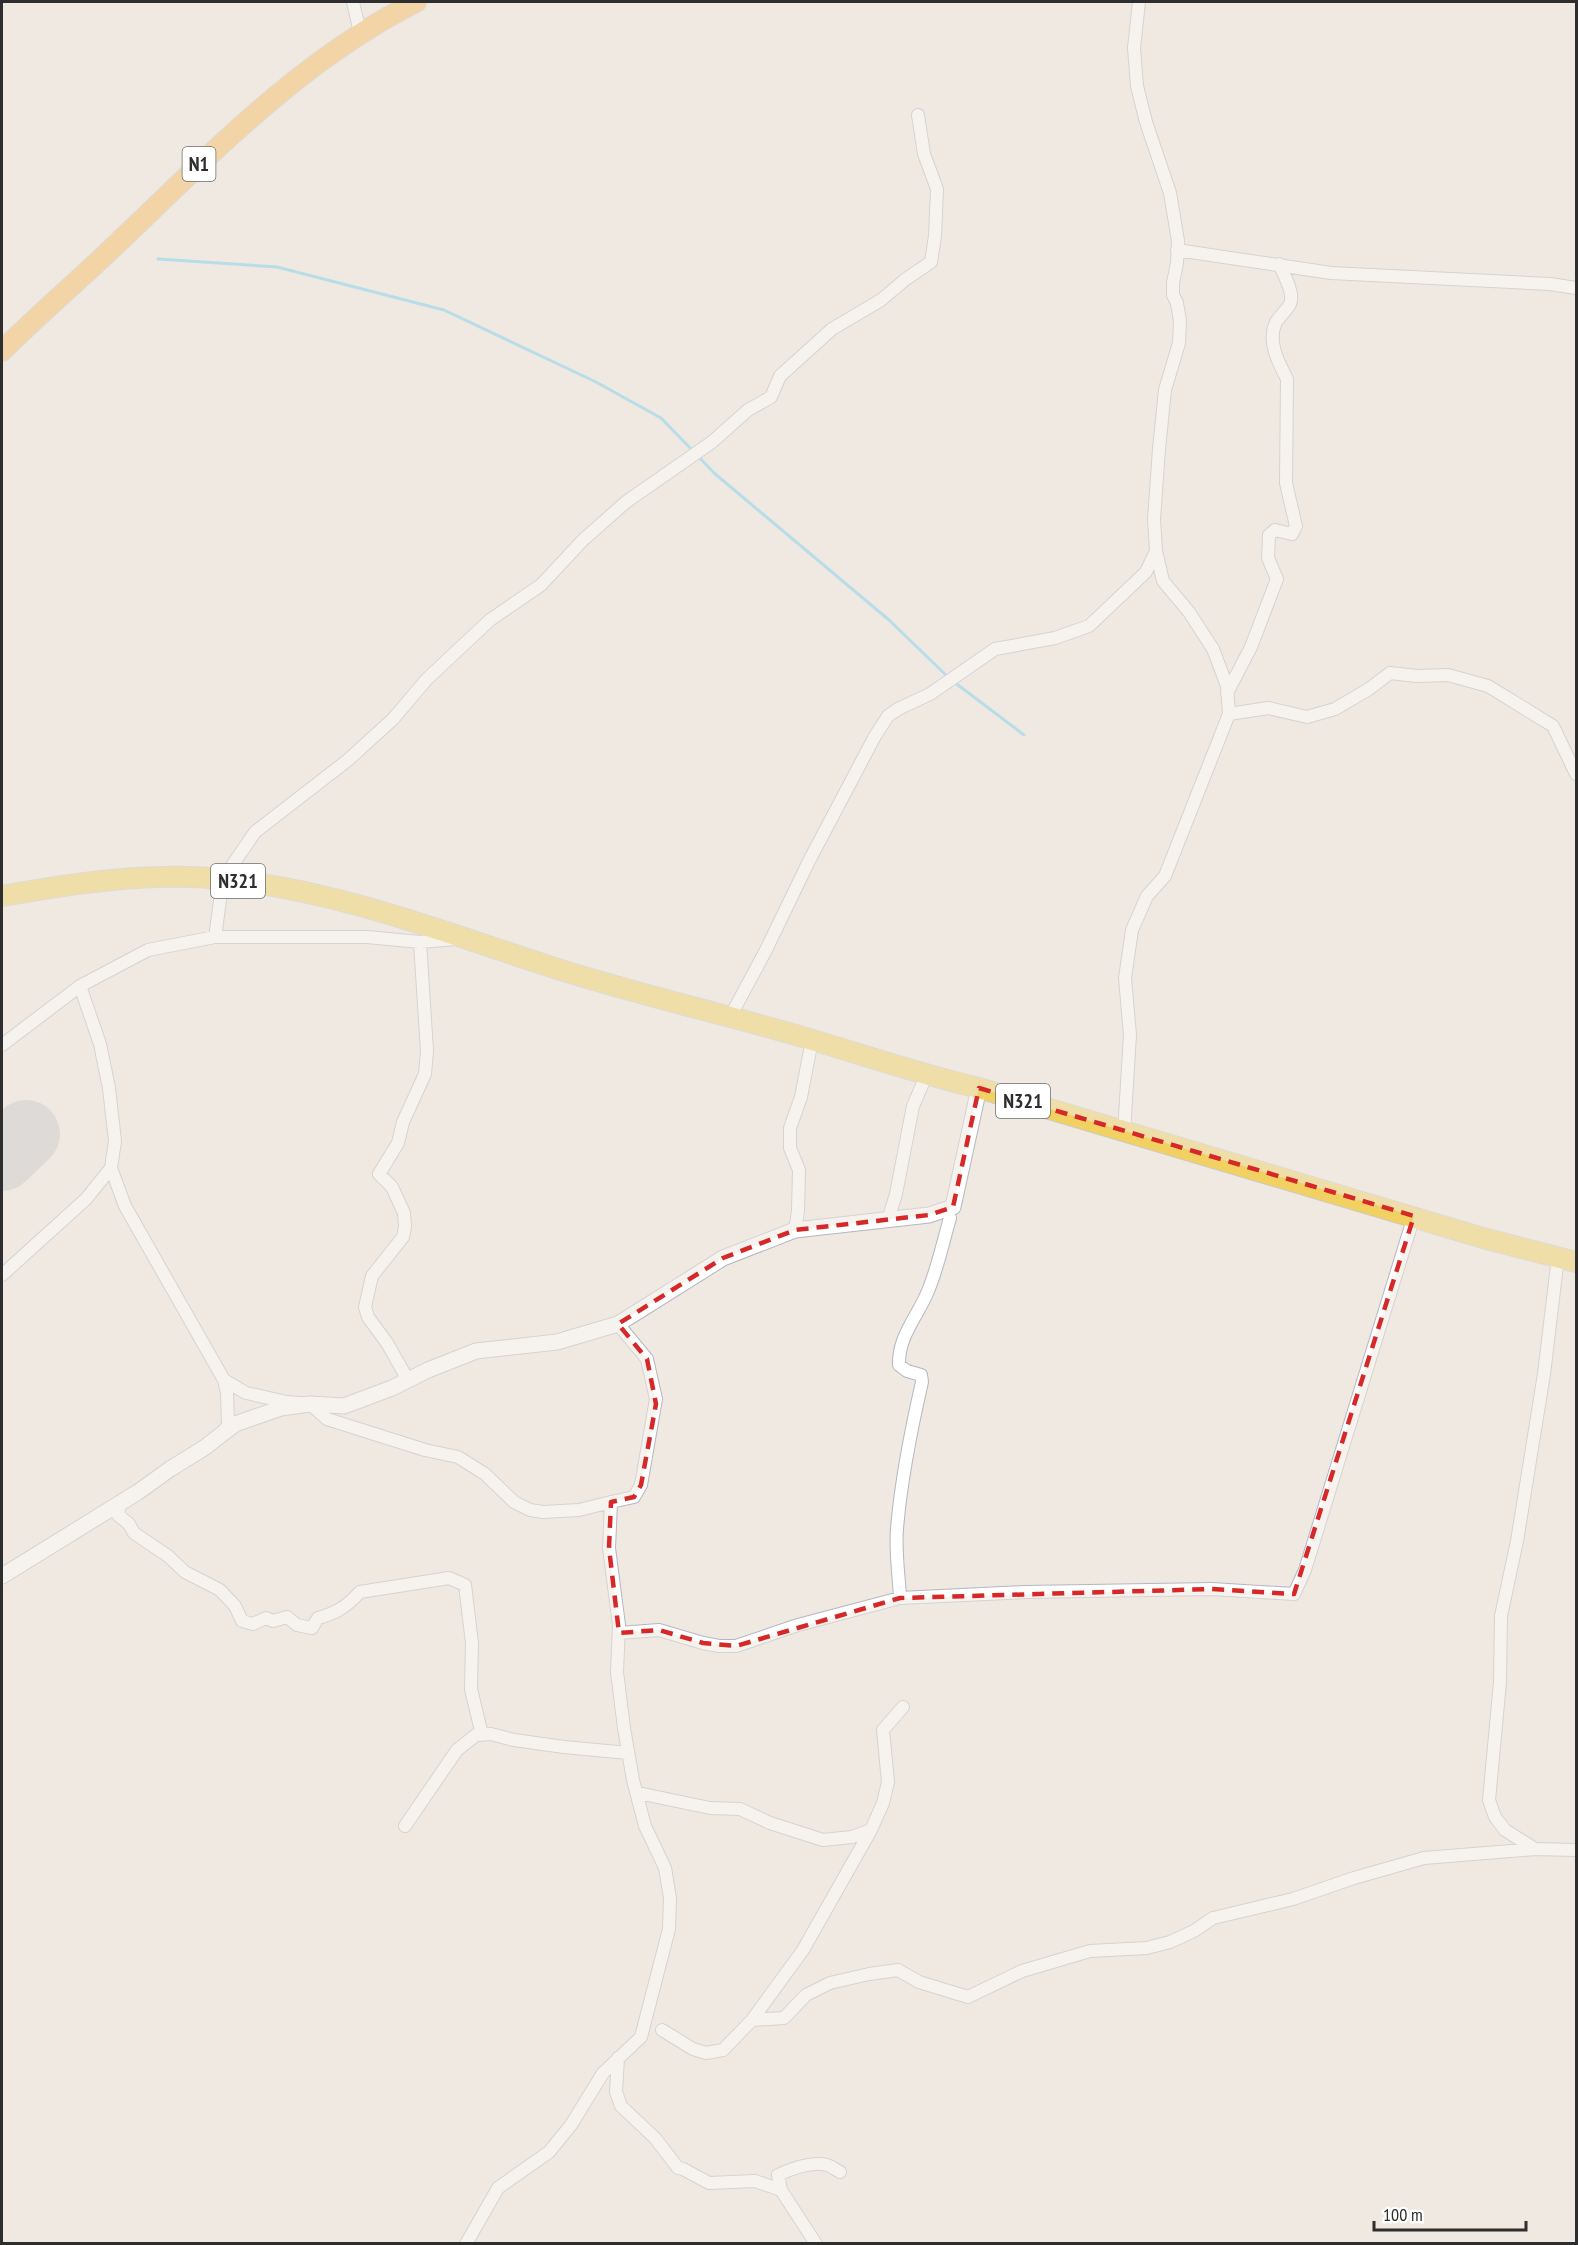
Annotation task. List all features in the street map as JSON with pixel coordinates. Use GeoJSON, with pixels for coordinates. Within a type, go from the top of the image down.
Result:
{"type":"FeatureCollection","features":[{"type":"Feature","properties":{"kind":"highway","name":"N1"},"geometry":{"type":"LineString","coordinates":[[2,351],[83,277],[229,136],[294,80],[360,33],[416,2]]}},
{"type":"Feature","properties":{"kind":"main road","name":"N321"},"geometry":{"type":"LineString","coordinates":[[2,896],[76,883],[163,877],[223,879],[299,892],[470,938],[565,971],[812,1040],[926,1076],[979,1088],[1483,1238],[1567,1259]]}},
{"type":"Feature","properties":{"kind":"street"},"geometry":{"type":"LineString","coordinates":[[353,2],[360,33]]}},
{"type":"Feature","properties":{"kind":"street"},"geometry":{"type":"LineString","coordinates":[[1124,1132],[1130,1035],[1125,978],[1132,930],[1147,896],[1166,876],[1229,714],[1227,686],[1213,649],[1189,612],[1163,581],[1156,551],[1154,519],[1159,449],[1166,390],[1179,343],[1180,321],[1173,295],[1178,250],[1170,193],[1146,122],[1137,86],[1134,48],[1139,2]]}},
{"type":"Feature","properties":{"kind":"street"},"geometry":{"type":"LineString","coordinates":[[215,937],[223,879],[255,832],[348,760],[393,720],[427,679],[490,620],[541,585],[583,540],[626,502],[712,442],[748,410],[771,398],[780,376],[832,329],[881,300],[931,262],[935,236],[937,189],[924,154],[918,116]]}},
{"type":"Feature","properties":{"kind":"street"},"geometry":{"type":"LineString","coordinates":[[1178,250],[1331,273],[1550,284],[1576,288]]}},
{"type":"Feature","properties":{"kind":"street"},"geometry":{"type":"LineString","coordinates":[[1227,693],[1251,647],[1277,579],[1268,558],[1269,535],[1275,530],[1292,534],[1296,526],[1286,483],[1287,379],[1272,344],[1275,324],[1290,304],[1291,296],[1279,264]]}},
{"type":"Feature","properties":{"kind":"street"},"geometry":{"type":"LineString","coordinates":[[730,1017],[766,950],[809,861],[875,736],[888,716],[930,694],[996,649],[1055,638],[1089,626],[1146,572],[1156,551]]}},
{"type":"Feature","properties":{"kind":"street"},"geometry":{"type":"LineString","coordinates":[[1229,714],[1268,708],[1306,717],[1335,709],[1369,689],[1390,673],[1417,676],[1448,675],[1488,686],[1554,726],[1576,774]]}},
{"type":"Feature","properties":{"kind":"street","name":"N321"},"geometry":{"type":"LineString","coordinates":[[2,1046],[80,986],[148,950],[215,937],[367,937],[420,942],[470,938]]}},
{"type":"Feature","properties":{"kind":"street"},"geometry":{"type":"LineString","coordinates":[[408,1380],[387,1343],[368,1317],[365,1307],[372,1276],[403,1237],[405,1227],[404,1213],[392,1187],[379,1174],[398,1143],[403,1122],[425,1074],[427,1052],[420,942]]}},
{"type":"Feature","properties":{"kind":"street"},"geometry":{"type":"LineString","coordinates":[[80,986],[100,1044],[109,1088],[115,1142],[111,1168],[125,1206],[224,1380],[227,1393],[228,1425],[219,1436]]}},
{"type":"Feature","properties":{"kind":"street"},"geometry":{"type":"LineString","coordinates":[[795,1230],[799,1170],[790,1148],[790,1128],[801,1097],[812,1040]]}},
{"type":"Feature","properties":{"kind":"street"},"geometry":{"type":"LineString","coordinates":[[888,1220],[896,1194],[913,1106],[926,1076]]}},
{"type":"Feature","properties":{"kind":"street"},"geometry":{"type":"LineString","coordinates":[[224,1380],[246,1393],[287,1402],[344,1406],[392,1388],[451,1359],[477,1351],[557,1342],[618,1324],[723,1258],[795,1230],[929,1215],[953,1207],[979,1088]]}},
{"type":"Feature","properties":{"kind":"street"},"geometry":{"type":"LineString","coordinates":[[2,1275],[86,1199],[111,1168]]}},
{"type":"Feature","properties":{"kind":"street"},"geometry":{"type":"LineString","coordinates":[[619,1633],[659,1630],[703,1643],[736,1646],[798,1625],[900,1598],[1026,1592],[1212,1589],[1294,1594],[1305,1569],[1414,1216]]}},
{"type":"Feature","properties":{"kind":"street"},"geometry":{"type":"LineString","coordinates":[[900,1598],[897,1530],[907,1451],[922,1382],[921,1375],[907,1371],[899,1365],[899,1353],[906,1333],[928,1291],[950,1218]]}},
{"type":"Feature","properties":{"kind":"street"},"geometry":{"type":"LineString","coordinates":[[1535,1849],[1505,1830],[1495,1816],[1489,1800],[1500,1683],[1501,1616],[1517,1541],[1544,1374],[1567,1259]]}},
{"type":"Feature","properties":{"kind":"street"},"geometry":{"type":"LineString","coordinates":[[2,1576],[72,1534],[204,1448],[235,1424],[281,1408],[310,1404],[327,1419],[425,1450],[458,1457],[485,1474],[514,1502],[530,1510],[543,1512],[579,1510],[634,1497],[641,1485],[656,1404],[647,1359],[618,1324]]}},
{"type":"Feature","properties":{"kind":"street"},"geometry":{"type":"LineString","coordinates":[[120,1502],[118,1515],[129,1524],[134,1533],[168,1556],[185,1572],[219,1590],[235,1606],[243,1621],[253,1624],[266,1618],[273,1621],[287,1617],[297,1625],[312,1628],[318,1618],[336,1613],[360,1592],[449,1578],[465,1585],[472,1643],[471,1689],[483,1735]]}},
{"type":"Feature","properties":{"kind":"street"},"geometry":{"type":"LineString","coordinates":[[466,2244],[498,2188],[531,2166],[553,2147],[571,2125],[597,2080],[641,2037],[669,1929],[670,1898],[665,1868],[645,1826],[628,1753],[617,1672],[620,1625],[609,1548],[611,1502]]}},
{"type":"Feature","properties":{"kind":"street"},"geometry":{"type":"LineString","coordinates":[[662,2030],[693,2049],[706,2053],[723,2050],[752,2020],[803,1950],[871,1830],[883,1803],[888,1782],[883,1730],[903,1707]]}},
{"type":"Feature","properties":{"kind":"street"},"geometry":{"type":"LineString","coordinates":[[405,1826],[457,1750],[476,1735],[491,1734],[514,1740],[564,1747],[628,1753]]}},
{"type":"Feature","properties":{"kind":"street"},"geometry":{"type":"LineString","coordinates":[[638,1793],[710,1808],[740,1809],[770,1823],[823,1840],[852,1837],[871,1830]]}},
{"type":"Feature","properties":{"kind":"street"},"geometry":{"type":"LineString","coordinates":[[752,2020],[784,2018],[806,1995],[830,1983],[898,1970],[919,1982],[968,1996],[1022,1971],[1090,1951],[1147,1948],[1170,1942],[1194,1931],[1213,1918],[1293,1899],[1353,1878],[1424,1858],[1535,1849],[1576,1850]]}},
{"type":"Feature","properties":{"kind":"street"},"geometry":{"type":"LineString","coordinates":[[618,2058],[616,2092],[621,2106],[655,2138],[678,2168],[709,2183],[754,2181],[781,2190]]}},
{"type":"Feature","properties":{"kind":"street"},"geometry":{"type":"LineString","coordinates":[[816,2244],[781,2190],[778,2175],[808,2165],[826,2164],[840,2172]]}},
{"type":"Feature","properties":{"kind":"highlighted area"},"geometry":{"type":"Polygon","coordinates":[[[979,1088],[1414,1216],[1294,1594],[1212,1589],[900,1598],[736,1646],[703,1643],[659,1630],[619,1633],[609,1548],[611,1502],[634,1497],[641,1485],[656,1404],[647,1359],[618,1324],[723,1258],[795,1230],[929,1215],[953,1207],[979,1088]]]}},
{"type":"Feature","properties":{"kind":"waterway"},"geometry":{"type":"LineString","coordinates":[[158,259],[277,267],[444,310],[596,382],[661,418],[693,451]]}},
{"type":"Feature","properties":{"kind":"waterway"},"geometry":{"type":"LineString","coordinates":[[698,456],[714,473],[889,620],[949,678]]}},
{"type":"Feature","properties":{"kind":"waterway"},"geometry":{"type":"LineString","coordinates":[[954,682],[1024,735]]}},
{"type":"Feature","properties":{"kind":"runway"},"geometry":{"type":"LineString","coordinates":[[2,1157],[26,1134]]}}]}
